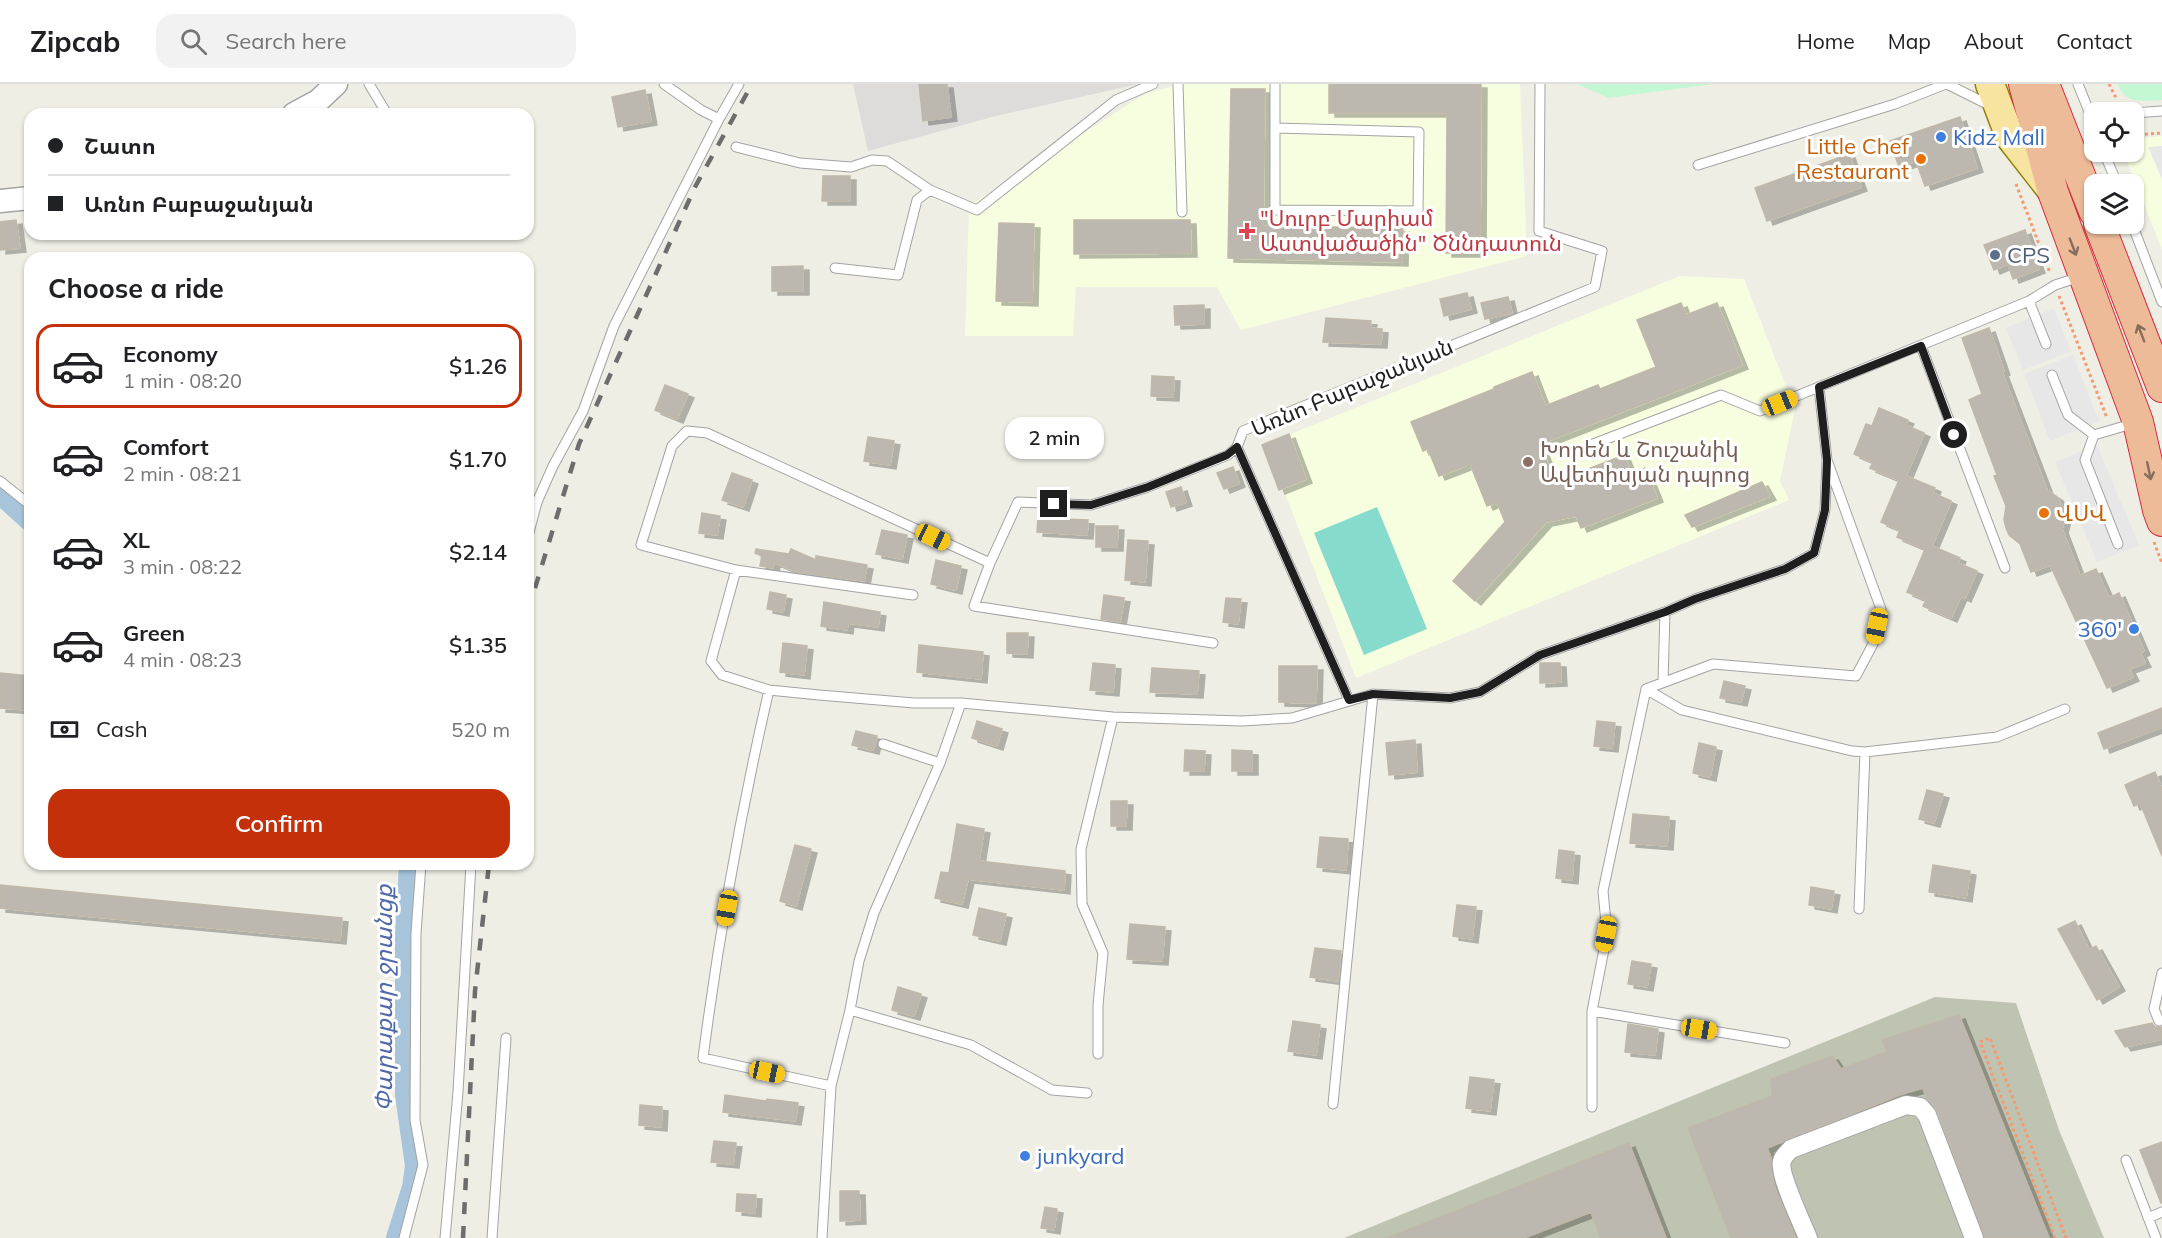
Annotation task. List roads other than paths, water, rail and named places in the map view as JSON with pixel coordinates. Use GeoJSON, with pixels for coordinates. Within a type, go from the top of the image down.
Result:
{"type":"FeatureCollection","features":[{"type":"Feature","properties":{"kind":"highway"},"geometry":{"type":"LineString","coordinates":[[2024,84],[2053,192],[2084,275],[2125,426],[2162,521]]}},
{"type":"Feature","properties":{"kind":"highway"},"geometry":{"type":"LineString","coordinates":[[2044,84],[2084,186]]}},
{"type":"Feature","properties":{"kind":"highway"},"geometry":{"type":"LineString","coordinates":[[2103,234],[2162,387]]}},
{"type":"Feature","properties":{"kind":"main road"},"geometry":{"type":"LineString","coordinates":[[1995,97],[2010,137],[2053,192]]}},
{"type":"Feature","properties":{"kind":"street"},"geometry":{"type":"LineString","coordinates":[[305,108],[318,101],[336,84]]}},
{"type":"Feature","properties":{"kind":"street"},"geometry":{"type":"LineString","coordinates":[[0,201],[24,199]]}},
{"type":"Feature","properties":{"kind":"street"},"geometry":{"type":"LineString","coordinates":[[1808,1238],[1782,1173],[1782,1161],[1786,1155],[1791,1149],[1906,1105],[1920,1107],[1928,1115],[1974,1238]]}},
{"type":"Feature","properties":{"kind":"lane"},"geometry":{"type":"LineString","coordinates":[[369,84],[383,108]]}},
{"type":"Feature","properties":{"kind":"lane"},"geometry":{"type":"LineString","coordinates":[[664,84],[718,119]]}},
{"type":"Feature","properties":{"kind":"lane"},"geometry":{"type":"LineString","coordinates":[[534,513],[553,466],[583,411],[614,326],[718,119],[739,84]]}},
{"type":"Feature","properties":{"kind":"lane"},"geometry":{"type":"LineString","coordinates":[[736,147],[800,163],[851,167],[872,160],[887,161],[930,190],[977,210],[1116,100],[1153,84]]}},
{"type":"Feature","properties":{"kind":"lane"},"geometry":{"type":"LineString","coordinates":[[1178,84],[1182,212]]}},
{"type":"Feature","properties":{"kind":"lane"},"geometry":{"type":"LineString","coordinates":[[1275,84],[1275,210],[1418,211],[1419,132],[1276,128]]}},
{"type":"Feature","properties":{"kind":"lane","name":"Առնո Բաբաջանյան"},"geometry":{"type":"LineString","coordinates":[[1213,643],[974,606],[990,563],[1018,502],[1091,505],[1148,487],[1227,455],[1237,447],[1243,431],[1595,287],[1602,251],[1539,231],[1540,84]]}},
{"type":"Feature","properties":{"kind":"lane"},"geometry":{"type":"LineString","coordinates":[[1698,165],[1895,104],[1947,84],[1995,97]]}},
{"type":"Feature","properties":{"kind":"lane"},"geometry":{"type":"LineString","coordinates":[[2078,84],[2086,102]]}},
{"type":"Feature","properties":{"kind":"lane"},"geometry":{"type":"LineString","coordinates":[[2144,113],[2162,111]]}},
{"type":"Feature","properties":{"kind":"lane"},"geometry":{"type":"LineString","coordinates":[[835,267],[898,275],[916,200],[930,190]]}},
{"type":"Feature","properties":{"kind":"lane"},"geometry":{"type":"LineString","coordinates":[[2136,234],[2162,302]]}},
{"type":"Feature","properties":{"kind":"lane"},"geometry":{"type":"LineString","coordinates":[[1588,446],[1721,395],[1760,411],[2029,301],[2055,285],[2084,275]]}},
{"type":"Feature","properties":{"kind":"lane"},"geometry":{"type":"LineString","coordinates":[[2029,301],[2046,344]]}},
{"type":"Feature","properties":{"kind":"lane"},"geometry":{"type":"LineString","coordinates":[[1921,346],[2005,568]]}},
{"type":"Feature","properties":{"kind":"lane"},"geometry":{"type":"LineString","coordinates":[[2052,375],[2068,415],[2094,435]]}},
{"type":"Feature","properties":{"kind":"lane"},"geometry":{"type":"LineString","coordinates":[[736,570],[711,661],[722,675],[769,690],[914,703],[962,703],[1113,717],[1242,721],[1292,718],[1373,694],[1450,698],[1480,692],[1540,655],[1785,569],[1814,553],[1825,510],[1827,460],[1819,387]]}},
{"type":"Feature","properties":{"kind":"lane"},"geometry":{"type":"LineString","coordinates":[[2094,435],[2125,426]]}},
{"type":"Feature","properties":{"kind":"lane"},"geometry":{"type":"LineString","coordinates":[[914,595],[736,570],[641,545],[672,446],[687,431],[707,433],[990,563]]}},
{"type":"Feature","properties":{"kind":"lane"},"geometry":{"type":"LineString","coordinates":[[2094,435],[2085,460],[2118,544]]}},
{"type":"Feature","properties":{"kind":"lane"},"geometry":{"type":"LineString","coordinates":[[1237,447],[1349,700]]}},
{"type":"Feature","properties":{"kind":"lane"},"geometry":{"type":"LineString","coordinates":[[1646,689],[1713,664],[1856,676],[1873,644],[1881,609],[1827,460]]}},
{"type":"Feature","properties":{"kind":"lane"},"geometry":{"type":"LineString","coordinates":[[0,481],[24,499]]}},
{"type":"Feature","properties":{"kind":"lane"},"geometry":{"type":"LineString","coordinates":[[1663,682],[1665,612]]}},
{"type":"Feature","properties":{"kind":"lane"},"geometry":{"type":"LineString","coordinates":[[1646,689],[1682,710],[1852,751],[1865,752],[1997,738],[2065,709]]}},
{"type":"Feature","properties":{"kind":"lane"},"geometry":{"type":"LineString","coordinates":[[1592,1107],[1592,1011],[1606,934],[1604,891],[1646,689]]}},
{"type":"Feature","properties":{"kind":"lane"},"geometry":{"type":"LineString","coordinates":[[769,690],[749,778],[710,1002],[703,1058],[831,1086]]}},
{"type":"Feature","properties":{"kind":"lane"},"geometry":{"type":"LineString","coordinates":[[1333,1104],[1373,694]]}},
{"type":"Feature","properties":{"kind":"lane"},"geometry":{"type":"LineString","coordinates":[[822,1238],[831,1086],[850,1010],[859,961],[874,913],[940,763],[962,703]]}},
{"type":"Feature","properties":{"kind":"lane"},"geometry":{"type":"LineString","coordinates":[[1098,1054],[1098,1005],[1103,953],[1082,904],[1081,849],[1113,717]]}},
{"type":"Feature","properties":{"kind":"lane"},"geometry":{"type":"LineString","coordinates":[[883,744],[940,763]]}},
{"type":"Feature","properties":{"kind":"lane"},"geometry":{"type":"LineString","coordinates":[[1858,909],[1865,752]]}},
{"type":"Feature","properties":{"kind":"lane"},"geometry":{"type":"LineString","coordinates":[[404,1238],[423,1165],[416,1120],[416,933],[421,870]]}},
{"type":"Feature","properties":{"kind":"lane"},"geometry":{"type":"LineString","coordinates":[[445,1238],[458,1092],[471,870]]}},
{"type":"Feature","properties":{"kind":"lane"},"geometry":{"type":"LineString","coordinates":[[2159,1021],[2154,1009],[2162,974]]}},
{"type":"Feature","properties":{"kind":"lane"},"geometry":{"type":"LineString","coordinates":[[850,1010],[971,1045],[1052,1090],[1087,1093]]}},
{"type":"Feature","properties":{"kind":"lane"},"geometry":{"type":"LineString","coordinates":[[1592,1011],[1785,1043]]}},
{"type":"Feature","properties":{"kind":"lane"},"geometry":{"type":"LineString","coordinates":[[492,1238],[506,1038]]}},
{"type":"Feature","properties":{"kind":"lane"},"geometry":{"type":"LineString","coordinates":[[2126,1160],[2156,1238]]}},
{"type":"Feature","properties":{"kind":"lane"},"geometry":{"type":"LineString","coordinates":[[2148,1218],[2162,1212]]}},
{"type":"Feature","properties":{"kind":"waterway","name":"Փարաքար ջրանցք"},"geometry":{"type":"LineString","coordinates":[[0,496],[24,518]]}},
{"type":"Feature","properties":{"kind":"waterway","name":"Փարաքար ջրանցք"},"geometry":{"type":"LineString","coordinates":[[395,1238],[411,1187],[414,1166],[404,1095],[404,935],[408,870]]}},
{"type":"Feature","properties":{"kind":"railway"},"geometry":{"type":"LineString","coordinates":[[534,591],[579,444],[695,187],[752,84]]}},
{"type":"Feature","properties":{"kind":"railway"},"geometry":{"type":"LineString","coordinates":[[463,1238],[475,991],[488,870]]}},
{"type":"Feature","properties":{"kind":"place","name":"Kidz Mall"},"geometry":{"type":"Point","coordinates":[1941,137]}},
{"type":"Feature","properties":{"kind":"place","name":"Little Chef Restaurant"},"geometry":{"type":"Point","coordinates":[1921,159]}},
{"type":"Feature","properties":{"kind":"place","name":"\"Սուրբ Մարիամ Աստվածածին\" Ծննդատուն"},"geometry":{"type":"Point","coordinates":[1247,231]}},
{"type":"Feature","properties":{"kind":"place","name":"CPS"},"geometry":{"type":"Point","coordinates":[1995,255]}},
{"type":"Feature","properties":{"kind":"place","name":"Խորեն և Շուշանիկ Ավետիսյան դպրոց"},"geometry":{"type":"Point","coordinates":[1528,462]}},
{"type":"Feature","properties":{"kind":"place","name":"ՎՍՎ"},"geometry":{"type":"Point","coordinates":[2044,513]}},
{"type":"Feature","properties":{"kind":"place","name":"360'"},"geometry":{"type":"Point","coordinates":[2134,629]}},
{"type":"Feature","properties":{"kind":"place","name":"junkyard"},"geometry":{"type":"Point","coordinates":[1025,1156]}}]}
